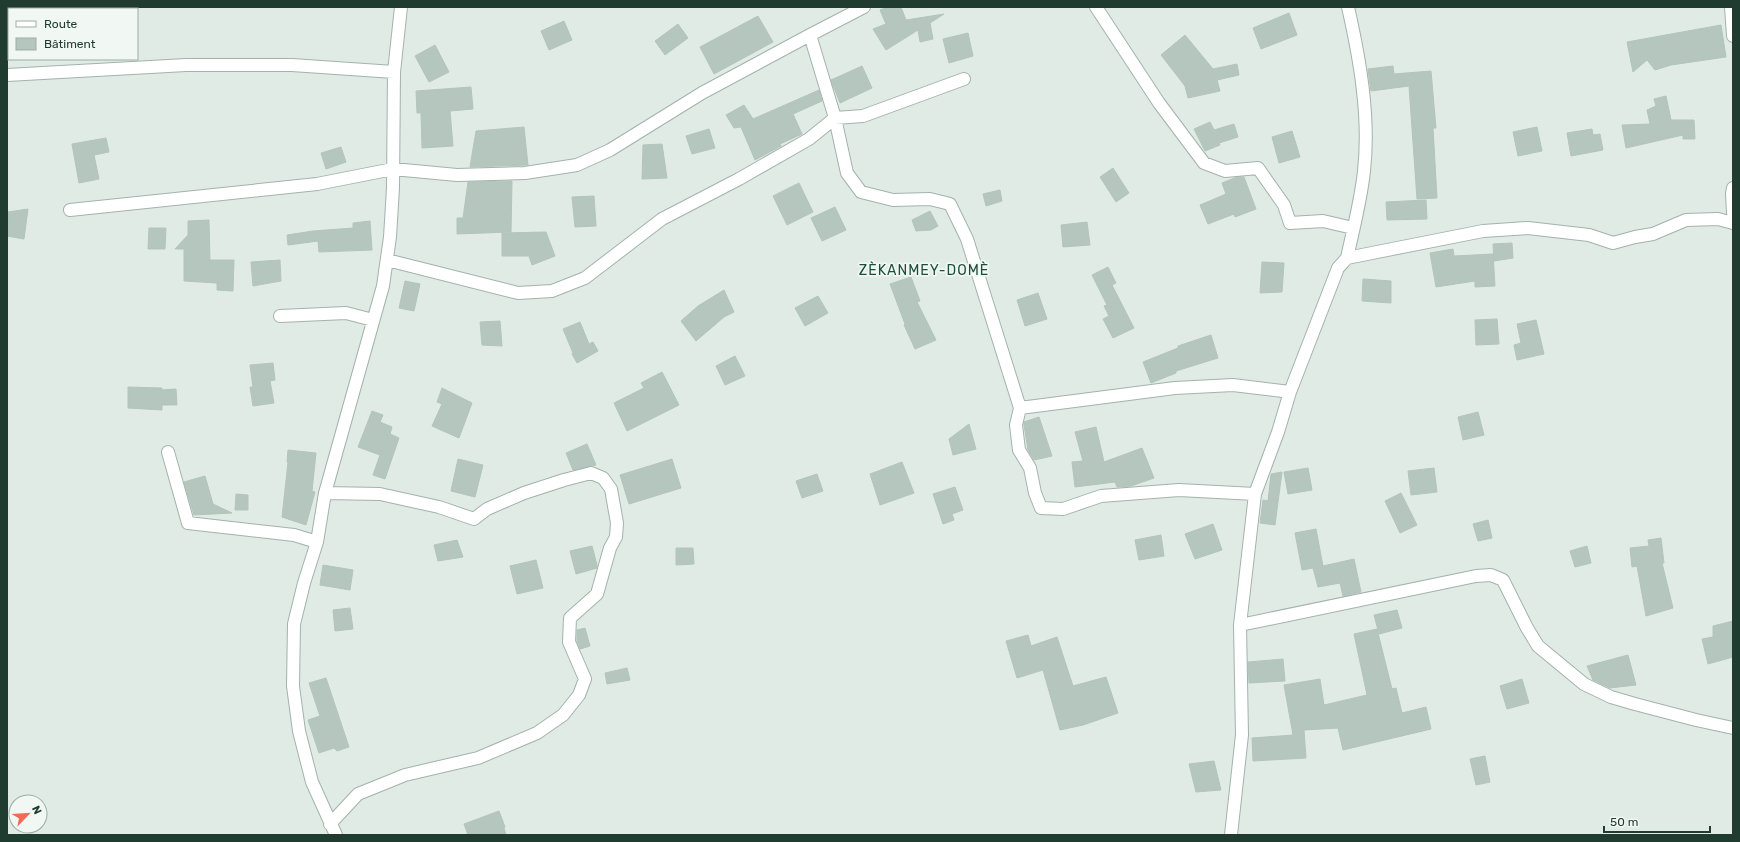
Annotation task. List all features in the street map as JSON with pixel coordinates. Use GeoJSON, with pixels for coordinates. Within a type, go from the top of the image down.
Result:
{"type":"FeatureCollection","features":[{"type":"Feature","properties":{"kind":"street"},"geometry":{"type":"LineString","coordinates":[[336,835],[312,782],[299,731],[293,686],[294,624],[304,583],[317,542],[325,493],[383,286],[390,237],[393,169],[394,72],[401,7]]}},
{"type":"Feature","properties":{"kind":"street"},"geometry":{"type":"LineString","coordinates":[[70,210],[317,184],[393,169],[458,175],[525,173],[577,165],[610,150],[702,94],[810,34],[864,7]]}},
{"type":"Feature","properties":{"kind":"street"},"geometry":{"type":"LineString","coordinates":[[1096,7],[1159,103],[1204,163],[1225,171],[1258,168],[1284,205],[1290,223],[1323,221],[1353,228]]}},
{"type":"Feature","properties":{"kind":"street"},"geometry":{"type":"LineString","coordinates":[[1231,835],[1242,735],[1240,625],[1255,494],[1278,432],[1290,392],[1338,268],[1347,258],[1364,171],[1366,130],[1358,51],[1348,7]]}},
{"type":"Feature","properties":{"kind":"street"},"geometry":{"type":"LineString","coordinates":[[1731,7],[1733,36]]}},
{"type":"Feature","properties":{"kind":"street"},"geometry":{"type":"LineString","coordinates":[[810,34],[835,118],[847,173],[861,192],[893,200],[930,199],[950,204],[967,239],[1020,408],[1016,425],[1019,450],[1030,468],[1035,493],[1041,508],[1063,509],[1101,496],[1178,490],[1255,494]]}},
{"type":"Feature","properties":{"kind":"street"},"geometry":{"type":"LineString","coordinates":[[7,75],[194,65],[292,65],[394,72]]}},
{"type":"Feature","properties":{"kind":"street"},"geometry":{"type":"LineString","coordinates":[[387,260],[518,293],[552,291],[585,278],[662,219],[740,179],[809,140],[835,118],[863,116],[964,79]]}},
{"type":"Feature","properties":{"kind":"street"},"geometry":{"type":"LineString","coordinates":[[1733,188],[1733,213]]}},
{"type":"Feature","properties":{"kind":"street"},"geometry":{"type":"LineString","coordinates":[[1347,258],[1483,231],[1528,228],[1589,235],[1613,242],[1653,234],[1686,220],[1718,219],[1733,224]]}},
{"type":"Feature","properties":{"kind":"street"},"geometry":{"type":"LineString","coordinates":[[280,316],[346,313],[373,320]]}},
{"type":"Feature","properties":{"kind":"street"},"geometry":{"type":"LineString","coordinates":[[1020,408],[1175,388],[1233,385],[1290,392]]}},
{"type":"Feature","properties":{"kind":"street"},"geometry":{"type":"LineString","coordinates":[[168,452],[188,522],[294,535],[317,542]]}},
{"type":"Feature","properties":{"kind":"street"},"geometry":{"type":"LineString","coordinates":[[325,493],[380,494],[439,507],[474,519],[487,509],[524,493],[564,480],[591,474],[603,478],[611,489],[617,523],[616,537],[610,548],[597,594],[570,618],[569,642],[585,679],[579,695],[563,716],[537,733],[478,758],[405,775],[358,794],[330,824]]}},
{"type":"Feature","properties":{"kind":"street"},"geometry":{"type":"LineString","coordinates":[[1240,625],[1468,578],[1491,575],[1503,580],[1527,628],[1538,646],[1584,684],[1611,697],[1696,720],[1733,728]]}},
{"type":"Feature","properties":{"kind":"building"},"geometry":{"type":"Polygon","coordinates":[[[888,7],[901,7],[906,20],[944,14],[930,23],[933,39],[920,42],[918,30],[886,50],[873,29],[886,24],[880,10],[888,7]]]}},
{"type":"Feature","properties":{"kind":"building"},"geometry":{"type":"Polygon","coordinates":[[[1289,13],[1297,35],[1261,49],[1253,28],[1289,13]]]}},
{"type":"Feature","properties":{"kind":"building"},"geometry":{"type":"Polygon","coordinates":[[[758,16],[773,42],[714,74],[700,47],[758,16]]]}},
{"type":"Feature","properties":{"kind":"building"},"geometry":{"type":"Polygon","coordinates":[[[564,21],[572,40],[549,50],[541,31],[564,21]]]}},
{"type":"Feature","properties":{"kind":"building"},"geometry":{"type":"Polygon","coordinates":[[[678,24],[688,38],[665,55],[655,41],[678,24]]]}},
{"type":"Feature","properties":{"kind":"building"},"geometry":{"type":"Polygon","coordinates":[[[1721,25],[1726,57],[1671,65],[1655,70],[1647,60],[1633,72],[1627,42],[1721,25]]]}},
{"type":"Feature","properties":{"kind":"building"},"geometry":{"type":"Polygon","coordinates":[[[968,33],[973,56],[949,63],[943,39],[968,33]]]}},
{"type":"Feature","properties":{"kind":"building"},"geometry":{"type":"Polygon","coordinates":[[[1185,35],[1213,69],[1237,64],[1239,75],[1217,80],[1220,91],[1188,98],[1185,86],[1161,55],[1185,35]]]}},
{"type":"Feature","properties":{"kind":"building"},"geometry":{"type":"Polygon","coordinates":[[[435,45],[449,72],[429,82],[415,56],[435,45]]]}},
{"type":"Feature","properties":{"kind":"building"},"geometry":{"type":"Polygon","coordinates":[[[862,66],[872,88],[840,103],[831,80],[862,66]]]}},
{"type":"Feature","properties":{"kind":"building"},"geometry":{"type":"Polygon","coordinates":[[[1393,66],[1394,74],[1431,71],[1436,128],[1433,128],[1437,198],[1417,199],[1409,86],[1371,91],[1368,69],[1393,66]]]}},
{"type":"Feature","properties":{"kind":"building"},"geometry":{"type":"Polygon","coordinates":[[[471,87],[473,109],[450,111],[453,146],[422,148],[421,113],[417,113],[416,91],[471,87]]]}},
{"type":"Feature","properties":{"kind":"building"},"geometry":{"type":"Polygon","coordinates":[[[819,90],[822,101],[793,114],[802,134],[780,144],[781,146],[755,160],[741,127],[734,128],[726,115],[744,105],[753,119],[819,90]]]}},
{"type":"Feature","properties":{"kind":"building"},"geometry":{"type":"Polygon","coordinates":[[[1666,96],[1671,120],[1694,120],[1695,139],[1683,139],[1683,135],[1626,148],[1622,125],[1650,124],[1647,110],[1656,106],[1654,99],[1666,96]]]}},
{"type":"Feature","properties":{"kind":"building"},"geometry":{"type":"Polygon","coordinates":[[[1210,122],[1214,130],[1234,124],[1238,137],[1219,143],[1220,145],[1205,151],[1194,129],[1210,122]]]}},
{"type":"Feature","properties":{"kind":"building"},"geometry":{"type":"Polygon","coordinates":[[[524,127],[528,165],[470,167],[476,131],[524,127]]]}},
{"type":"Feature","properties":{"kind":"building"},"geometry":{"type":"Polygon","coordinates":[[[1537,127],[1542,151],[1518,156],[1513,132],[1537,127]]]}},
{"type":"Feature","properties":{"kind":"building"},"geometry":{"type":"Polygon","coordinates":[[[709,129],[715,148],[692,154],[686,136],[709,129]]]}},
{"type":"Feature","properties":{"kind":"building"},"geometry":{"type":"Polygon","coordinates":[[[1592,129],[1593,135],[1600,134],[1603,150],[1571,156],[1567,133],[1592,129]]]}},
{"type":"Feature","properties":{"kind":"building"},"geometry":{"type":"Polygon","coordinates":[[[1292,131],[1300,157],[1279,163],[1272,137],[1292,131]]]}},
{"type":"Feature","properties":{"kind":"building"},"geometry":{"type":"Polygon","coordinates":[[[106,138],[109,152],[94,155],[99,179],[79,183],[72,144],[106,138]]]}},
{"type":"Feature","properties":{"kind":"building"},"geometry":{"type":"Polygon","coordinates":[[[662,144],[667,178],[642,179],[643,145],[662,144]]]}},
{"type":"Feature","properties":{"kind":"building"},"geometry":{"type":"Polygon","coordinates":[[[341,147],[346,162],[326,169],[321,153],[341,147]]]}},
{"type":"Feature","properties":{"kind":"building"},"geometry":{"type":"Polygon","coordinates":[[[1113,168],[1129,193],[1116,202],[1100,177],[1113,168]]]}},
{"type":"Feature","properties":{"kind":"building"},"geometry":{"type":"Polygon","coordinates":[[[1237,177],[1244,177],[1256,209],[1235,217],[1234,214],[1208,224],[1200,205],[1226,194],[1222,183],[1237,177]]]}},
{"type":"Feature","properties":{"kind":"building"},"geometry":{"type":"Polygon","coordinates":[[[512,181],[511,232],[457,234],[457,218],[463,218],[468,182],[512,181]]]}},
{"type":"Feature","properties":{"kind":"building"},"geometry":{"type":"Polygon","coordinates":[[[799,183],[813,212],[787,225],[773,196],[799,183]]]}},
{"type":"Feature","properties":{"kind":"building"},"geometry":{"type":"Polygon","coordinates":[[[1000,190],[1002,201],[986,206],[983,194],[1000,190]]]}},
{"type":"Feature","properties":{"kind":"building"},"geometry":{"type":"Polygon","coordinates":[[[594,196],[596,226],[575,227],[572,197],[594,196]]]}},
{"type":"Feature","properties":{"kind":"building"},"geometry":{"type":"Polygon","coordinates":[[[1426,200],[1427,219],[1387,220],[1386,202],[1426,200]]]}},
{"type":"Feature","properties":{"kind":"building"},"geometry":{"type":"Polygon","coordinates":[[[835,207],[846,230],[822,241],[811,218],[835,207]]]}},
{"type":"Feature","properties":{"kind":"building"},"geometry":{"type":"Polygon","coordinates":[[[28,209],[24,239],[7,236],[8,212],[28,209]]]}},
{"type":"Feature","properties":{"kind":"building"},"geometry":{"type":"Polygon","coordinates":[[[930,211],[938,226],[931,230],[916,231],[912,220],[930,211]]]}},
{"type":"Feature","properties":{"kind":"building"},"geometry":{"type":"Polygon","coordinates":[[[209,220],[210,260],[234,260],[233,291],[217,290],[217,283],[184,281],[184,249],[175,249],[188,235],[188,221],[209,220]]]}},
{"type":"Feature","properties":{"kind":"building"},"geometry":{"type":"Polygon","coordinates":[[[370,221],[372,250],[319,252],[318,241],[288,245],[287,235],[313,231],[353,228],[353,223],[370,221]]]}},
{"type":"Feature","properties":{"kind":"building"},"geometry":{"type":"Polygon","coordinates":[[[1087,222],[1090,245],[1063,247],[1061,225],[1087,222]]]}},
{"type":"Feature","properties":{"kind":"building"},"geometry":{"type":"Polygon","coordinates":[[[149,228],[166,228],[165,249],[148,249],[149,228]]]}},
{"type":"Feature","properties":{"kind":"building"},"geometry":{"type":"Polygon","coordinates":[[[546,232],[555,256],[532,265],[529,256],[502,256],[502,233],[546,232]]]}},
{"type":"Feature","properties":{"kind":"building"},"geometry":{"type":"Polygon","coordinates":[[[1512,243],[1513,258],[1494,261],[1493,244],[1512,243]]]}},
{"type":"Feature","properties":{"kind":"building"},"geometry":{"type":"Polygon","coordinates":[[[1453,249],[1454,256],[1493,254],[1495,286],[1475,287],[1475,281],[1436,287],[1430,253],[1453,249]]]}},
{"type":"Feature","properties":{"kind":"building"},"geometry":{"type":"Polygon","coordinates":[[[280,260],[281,281],[253,286],[251,262],[280,260]]]}},
{"type":"Feature","properties":{"kind":"building"},"geometry":{"type":"Polygon","coordinates":[[[1262,262],[1284,263],[1282,292],[1260,293],[1262,262]]]}},
{"type":"Feature","properties":{"kind":"building"},"geometry":{"type":"Polygon","coordinates":[[[1108,267],[1116,283],[1112,285],[1134,328],[1113,338],[1103,319],[1109,316],[1104,306],[1107,305],[1092,275],[1108,267]]]}},
{"type":"Feature","properties":{"kind":"building"},"geometry":{"type":"Polygon","coordinates":[[[911,277],[920,301],[917,302],[936,340],[915,349],[904,325],[905,324],[890,284],[911,277]]]}},
{"type":"Feature","properties":{"kind":"building"},"geometry":{"type":"Polygon","coordinates":[[[1363,279],[1391,281],[1391,303],[1362,301],[1363,279]]]}},
{"type":"Feature","properties":{"kind":"building"},"geometry":{"type":"Polygon","coordinates":[[[405,281],[420,284],[414,311],[399,308],[405,281]]]}},
{"type":"Feature","properties":{"kind":"building"},"geometry":{"type":"Polygon","coordinates":[[[724,290],[734,312],[724,317],[696,341],[681,321],[698,306],[724,290]]]}},
{"type":"Feature","properties":{"kind":"building"},"geometry":{"type":"Polygon","coordinates":[[[1038,293],[1047,319],[1025,326],[1017,300],[1038,293]]]}},
{"type":"Feature","properties":{"kind":"building"},"geometry":{"type":"Polygon","coordinates":[[[818,296],[828,313],[805,326],[795,308],[818,296]]]}},
{"type":"Feature","properties":{"kind":"building"},"geometry":{"type":"Polygon","coordinates":[[[1497,319],[1499,344],[1476,345],[1475,320],[1497,319]]]}},
{"type":"Feature","properties":{"kind":"building"},"geometry":{"type":"Polygon","coordinates":[[[1536,320],[1544,354],[1517,360],[1514,345],[1521,343],[1517,324],[1536,320]]]}},
{"type":"Feature","properties":{"kind":"building"},"geometry":{"type":"Polygon","coordinates":[[[500,321],[502,346],[482,345],[480,322],[500,321]]]}},
{"type":"Feature","properties":{"kind":"building"},"geometry":{"type":"Polygon","coordinates":[[[580,322],[589,344],[593,342],[598,351],[577,363],[563,329],[580,322]]]}},
{"type":"Feature","properties":{"kind":"building"},"geometry":{"type":"Polygon","coordinates":[[[1211,335],[1218,358],[1176,371],[1176,373],[1151,383],[1143,362],[1178,348],[1178,346],[1211,335]]]}},
{"type":"Feature","properties":{"kind":"building"},"geometry":{"type":"Polygon","coordinates":[[[735,356],[745,376],[725,385],[716,366],[735,356]]]}},
{"type":"Feature","properties":{"kind":"building"},"geometry":{"type":"Polygon","coordinates":[[[273,363],[275,380],[270,381],[274,403],[253,406],[250,387],[253,387],[250,365],[273,363]]]}},
{"type":"Feature","properties":{"kind":"building"},"geometry":{"type":"Polygon","coordinates":[[[662,372],[679,405],[627,431],[614,403],[644,388],[641,383],[662,372]]]}},
{"type":"Feature","properties":{"kind":"building"},"geometry":{"type":"Polygon","coordinates":[[[128,387],[162,388],[162,390],[176,389],[177,405],[162,405],[162,410],[128,408],[128,387]]]}},
{"type":"Feature","properties":{"kind":"building"},"geometry":{"type":"Polygon","coordinates":[[[442,388],[472,403],[459,438],[432,426],[442,404],[437,402],[442,388]]]}},
{"type":"Feature","properties":{"kind":"building"},"geometry":{"type":"Polygon","coordinates":[[[372,411],[383,415],[380,422],[392,427],[390,434],[399,438],[385,479],[373,475],[380,455],[358,447],[372,411]]]}},
{"type":"Feature","properties":{"kind":"building"},"geometry":{"type":"Polygon","coordinates":[[[1478,412],[1484,435],[1463,440],[1458,417],[1478,412]]]}},
{"type":"Feature","properties":{"kind":"building"},"geometry":{"type":"Polygon","coordinates":[[[1039,417],[1052,456],[1034,460],[1028,450],[1024,422],[1039,417]]]}},
{"type":"Feature","properties":{"kind":"building"},"geometry":{"type":"Polygon","coordinates":[[[969,424],[976,449],[953,455],[949,439],[969,424]]]}},
{"type":"Feature","properties":{"kind":"building"},"geometry":{"type":"Polygon","coordinates":[[[1096,427],[1104,462],[1142,448],[1154,478],[1131,486],[1117,487],[1115,482],[1075,487],[1072,462],[1083,461],[1075,432],[1096,427]]]}},
{"type":"Feature","properties":{"kind":"building"},"geometry":{"type":"Polygon","coordinates":[[[587,444],[596,465],[573,470],[566,453],[587,444]]]}},
{"type":"Feature","properties":{"kind":"building"},"geometry":{"type":"Polygon","coordinates":[[[288,450],[316,453],[312,491],[315,492],[306,525],[282,517],[288,450]]]}},
{"type":"Feature","properties":{"kind":"building"},"geometry":{"type":"Polygon","coordinates":[[[458,459],[483,465],[475,497],[451,491],[458,459]]]}},
{"type":"Feature","properties":{"kind":"building"},"geometry":{"type":"Polygon","coordinates":[[[672,459],[681,488],[629,504],[620,475],[672,459]]]}},
{"type":"Feature","properties":{"kind":"building"},"geometry":{"type":"Polygon","coordinates":[[[902,462],[914,493],[880,505],[870,474],[902,462]]]}},
{"type":"Feature","properties":{"kind":"building"},"geometry":{"type":"Polygon","coordinates":[[[1308,468],[1312,490],[1288,494],[1284,472],[1308,468]]]}},
{"type":"Feature","properties":{"kind":"building"},"geometry":{"type":"Polygon","coordinates":[[[1434,468],[1437,492],[1411,495],[1408,471],[1434,468]]]}},
{"type":"Feature","properties":{"kind":"building"},"geometry":{"type":"Polygon","coordinates":[[[1282,472],[1275,525],[1260,523],[1263,500],[1268,501],[1271,474],[1282,472]]]}},
{"type":"Feature","properties":{"kind":"building"},"geometry":{"type":"Polygon","coordinates":[[[817,474],[823,491],[802,498],[796,481],[817,474]]]}},
{"type":"Feature","properties":{"kind":"building"},"geometry":{"type":"Polygon","coordinates":[[[205,476],[213,504],[232,513],[194,515],[184,482],[205,476]]]}},
{"type":"Feature","properties":{"kind":"building"},"geometry":{"type":"Polygon","coordinates":[[[955,487],[963,510],[952,514],[954,520],[943,524],[933,494],[955,487]]]}},
{"type":"Feature","properties":{"kind":"building"},"geometry":{"type":"Polygon","coordinates":[[[1401,493],[1417,525],[1400,533],[1385,501],[1401,493]]]}},
{"type":"Feature","properties":{"kind":"building"},"geometry":{"type":"Polygon","coordinates":[[[236,494],[248,495],[248,510],[235,510],[236,494]]]}},
{"type":"Feature","properties":{"kind":"building"},"geometry":{"type":"Polygon","coordinates":[[[1488,520],[1492,538],[1478,541],[1473,524],[1488,520]]]}},
{"type":"Feature","properties":{"kind":"building"},"geometry":{"type":"Polygon","coordinates":[[[1213,524],[1222,550],[1195,559],[1185,534],[1213,524]]]}},
{"type":"Feature","properties":{"kind":"building"},"geometry":{"type":"Polygon","coordinates":[[[1316,529],[1323,566],[1354,559],[1361,592],[1343,596],[1340,583],[1318,587],[1313,568],[1302,570],[1295,533],[1316,529]]]}},
{"type":"Feature","properties":{"kind":"building"},"geometry":{"type":"Polygon","coordinates":[[[1161,535],[1164,556],[1139,560],[1135,540],[1161,535]]]}},
{"type":"Feature","properties":{"kind":"building"},"geometry":{"type":"Polygon","coordinates":[[[1661,538],[1664,563],[1662,563],[1673,608],[1646,616],[1637,566],[1632,567],[1630,548],[1649,546],[1648,540],[1661,538]]]}},
{"type":"Feature","properties":{"kind":"building"},"geometry":{"type":"Polygon","coordinates":[[[457,540],[463,557],[438,561],[434,545],[457,540]]]}},
{"type":"Feature","properties":{"kind":"building"},"geometry":{"type":"Polygon","coordinates":[[[592,546],[597,568],[576,574],[570,551],[592,546]]]}},
{"type":"Feature","properties":{"kind":"building"},"geometry":{"type":"Polygon","coordinates":[[[1587,546],[1591,563],[1575,567],[1570,551],[1587,546]]]}},
{"type":"Feature","properties":{"kind":"building"},"geometry":{"type":"Polygon","coordinates":[[[676,548],[693,548],[694,564],[676,565],[676,548]]]}},
{"type":"Feature","properties":{"kind":"building"},"geometry":{"type":"Polygon","coordinates":[[[536,560],[543,588],[517,594],[510,566],[536,560]]]}},
{"type":"Feature","properties":{"kind":"building"},"geometry":{"type":"Polygon","coordinates":[[[323,565],[353,570],[350,590],[320,585],[323,565]]]}},
{"type":"Feature","properties":{"kind":"building"},"geometry":{"type":"Polygon","coordinates":[[[350,608],[353,629],[335,631],[333,610],[350,608]]]}},
{"type":"Feature","properties":{"kind":"building"},"geometry":{"type":"Polygon","coordinates":[[[1397,610],[1402,628],[1379,634],[1374,615],[1397,610]]]}},
{"type":"Feature","properties":{"kind":"building"},"geometry":{"type":"Polygon","coordinates":[[[1733,621],[1733,657],[1708,664],[1702,639],[1713,637],[1713,626],[1733,621]]]}},
{"type":"Feature","properties":{"kind":"building"},"geometry":{"type":"Polygon","coordinates":[[[585,628],[590,646],[580,649],[577,641],[577,630],[585,628]]]}},
{"type":"Feature","properties":{"kind":"building"},"geometry":{"type":"Polygon","coordinates":[[[1377,629],[1392,689],[1396,688],[1402,713],[1426,707],[1431,729],[1343,750],[1338,728],[1304,730],[1306,758],[1253,761],[1252,738],[1293,735],[1284,685],[1320,679],[1324,705],[1367,695],[1354,634],[1377,629]]]}},
{"type":"Feature","properties":{"kind":"building"},"geometry":{"type":"Polygon","coordinates":[[[1028,635],[1031,646],[1057,637],[1073,686],[1106,677],[1118,713],[1083,725],[1060,730],[1043,670],[1017,678],[1006,641],[1028,635]]]}},
{"type":"Feature","properties":{"kind":"building"},"geometry":{"type":"Polygon","coordinates":[[[1628,655],[1636,685],[1610,688],[1593,680],[1587,666],[1628,655]]]}},
{"type":"Feature","properties":{"kind":"building"},"geometry":{"type":"Polygon","coordinates":[[[1283,659],[1285,681],[1249,683],[1248,662],[1283,659]]]}},
{"type":"Feature","properties":{"kind":"building"},"geometry":{"type":"Polygon","coordinates":[[[627,668],[630,680],[607,684],[605,673],[627,668]]]}},
{"type":"Feature","properties":{"kind":"building"},"geometry":{"type":"Polygon","coordinates":[[[326,678],[349,747],[337,751],[334,748],[319,753],[308,720],[320,716],[309,683],[326,678]]]}},
{"type":"Feature","properties":{"kind":"building"},"geometry":{"type":"Polygon","coordinates":[[[1522,679],[1529,703],[1507,709],[1500,686],[1522,679]]]}},
{"type":"Feature","properties":{"kind":"building"},"geometry":{"type":"Polygon","coordinates":[[[1485,756],[1490,782],[1476,785],[1470,759],[1485,756]]]}},
{"type":"Feature","properties":{"kind":"building"},"geometry":{"type":"Polygon","coordinates":[[[1214,761],[1221,790],[1196,792],[1189,764],[1214,761]]]}},
{"type":"Feature","properties":{"kind":"building"},"geometry":{"type":"Polygon","coordinates":[[[499,811],[505,827],[506,835],[468,835],[464,824],[499,811]]]}},
{"type":"Feature","properties":{"kind":"district","name":"ZÈKANMEY-DOMÈ"},"geometry":{"type":"Point","coordinates":[924,270]}}]}
